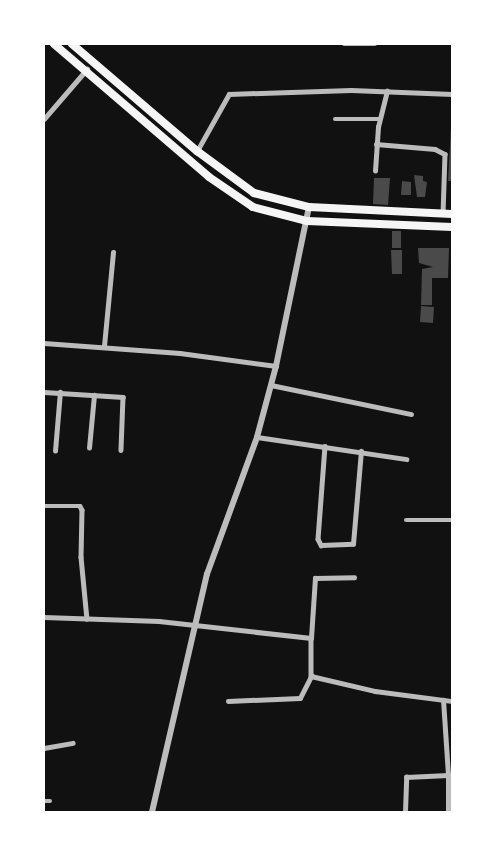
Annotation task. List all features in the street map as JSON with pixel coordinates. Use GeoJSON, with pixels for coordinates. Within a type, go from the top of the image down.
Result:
{"type":"FeatureCollection","features":[{"type":"Feature","properties":{"kind":"highway"},"geometry":{"type":"LineString","coordinates":[[54,44],[87,69],[229,193],[269,214],[307,221],[453,226]]}},
{"type":"Feature","properties":{"kind":"highway"},"geometry":{"type":"LineString","coordinates":[[72,44],[197,151],[254,193],[309,207],[453,214]]}},
{"type":"Feature","properties":{"kind":"street"},"geometry":{"type":"LineString","coordinates":[[344,44],[375,44]]}},
{"type":"Feature","properties":{"kind":"street"},"geometry":{"type":"LineString","coordinates":[[44,120],[87,69]]}},
{"type":"Feature","properties":{"kind":"street"},"geometry":{"type":"LineString","coordinates":[[197,151],[228,94],[387,91],[453,94]]}},
{"type":"Feature","properties":{"kind":"street"},"geometry":{"type":"LineString","coordinates":[[375,171],[376,144],[387,91]]}},
{"type":"Feature","properties":{"kind":"street"},"geometry":{"type":"LineString","coordinates":[[335,119],[380,119]]}},
{"type":"Feature","properties":{"kind":"street"},"geometry":{"type":"LineString","coordinates":[[376,144],[435,149],[445,154],[444,214]]}},
{"type":"Feature","properties":{"kind":"street"},"geometry":{"type":"LineString","coordinates":[[152,813],[195,625],[215,549],[257,436],[276,366],[309,207]]}},
{"type":"Feature","properties":{"kind":"street"},"geometry":{"type":"LineString","coordinates":[[104,346],[113,252]]}},
{"type":"Feature","properties":{"kind":"street"},"geometry":{"type":"LineString","coordinates":[[44,343],[104,346],[276,366]]}},
{"type":"Feature","properties":{"kind":"street"},"geometry":{"type":"LineString","coordinates":[[271,385],[319,398],[411,414]]}},
{"type":"Feature","properties":{"kind":"street"},"geometry":{"type":"LineString","coordinates":[[44,392],[123,397],[121,450]]}},
{"type":"Feature","properties":{"kind":"street"},"geometry":{"type":"LineString","coordinates":[[55,451],[60,392]]}},
{"type":"Feature","properties":{"kind":"street"},"geometry":{"type":"LineString","coordinates":[[89,448],[94,395]]}},
{"type":"Feature","properties":{"kind":"street"},"geometry":{"type":"LineString","coordinates":[[257,436],[406,459]]}},
{"type":"Feature","properties":{"kind":"street"},"geometry":{"type":"LineString","coordinates":[[325,446],[318,539],[321,544],[353,544],[361,451]]}},
{"type":"Feature","properties":{"kind":"street"},"geometry":{"type":"LineString","coordinates":[[44,506],[80,506],[82,510],[81,557],[87,619]]}},
{"type":"Feature","properties":{"kind":"street"},"geometry":{"type":"LineString","coordinates":[[406,520],[453,520]]}},
{"type":"Feature","properties":{"kind":"street"},"geometry":{"type":"LineString","coordinates":[[228,700],[300,698],[311,676],[315,578],[354,577]]}},
{"type":"Feature","properties":{"kind":"street"},"geometry":{"type":"LineString","coordinates":[[44,617],[195,625],[311,638]]}},
{"type":"Feature","properties":{"kind":"street"},"geometry":{"type":"LineString","coordinates":[[311,676],[375,691],[453,701]]}},
{"type":"Feature","properties":{"kind":"street"},"geometry":{"type":"LineString","coordinates":[[443,700],[448,813]]}},
{"type":"Feature","properties":{"kind":"street"},"geometry":{"type":"LineString","coordinates":[[44,748],[73,743]]}},
{"type":"Feature","properties":{"kind":"street"},"geometry":{"type":"LineString","coordinates":[[405,813],[406,777],[448,775]]}},
{"type":"Feature","properties":{"kind":"street"},"geometry":{"type":"LineString","coordinates":[[44,801],[50,801]]}},
{"type":"Feature","properties":{"kind":"building"},"geometry":{"type":"Polygon","coordinates":[[[451,128],[452,181],[448,181],[451,128]]]}},
{"type":"Feature","properties":{"kind":"building"},"geometry":{"type":"Polygon","coordinates":[[[414,175],[423,176],[423,181],[427,182],[425,197],[417,197],[414,175]]]}},
{"type":"Feature","properties":{"kind":"building"},"geometry":{"type":"Polygon","coordinates":[[[374,178],[390,178],[388,205],[373,204],[374,178]]]}},
{"type":"Feature","properties":{"kind":"building"},"geometry":{"type":"Polygon","coordinates":[[[402,181],[411,182],[411,195],[401,195],[402,181]]]}},
{"type":"Feature","properties":{"kind":"building"},"geometry":{"type":"Polygon","coordinates":[[[392,231],[401,231],[401,248],[392,248],[392,231]]]}},
{"type":"Feature","properties":{"kind":"building"},"geometry":{"type":"Polygon","coordinates":[[[418,248],[449,248],[448,278],[432,278],[432,305],[421,305],[422,269],[433,267],[419,263],[418,248]]]}},
{"type":"Feature","properties":{"kind":"building"},"geometry":{"type":"Polygon","coordinates":[[[391,250],[402,250],[402,274],[392,274],[391,250]]]}},
{"type":"Feature","properties":{"kind":"building"},"geometry":{"type":"Polygon","coordinates":[[[421,306],[434,307],[433,323],[420,322],[421,306]]]}}]}
